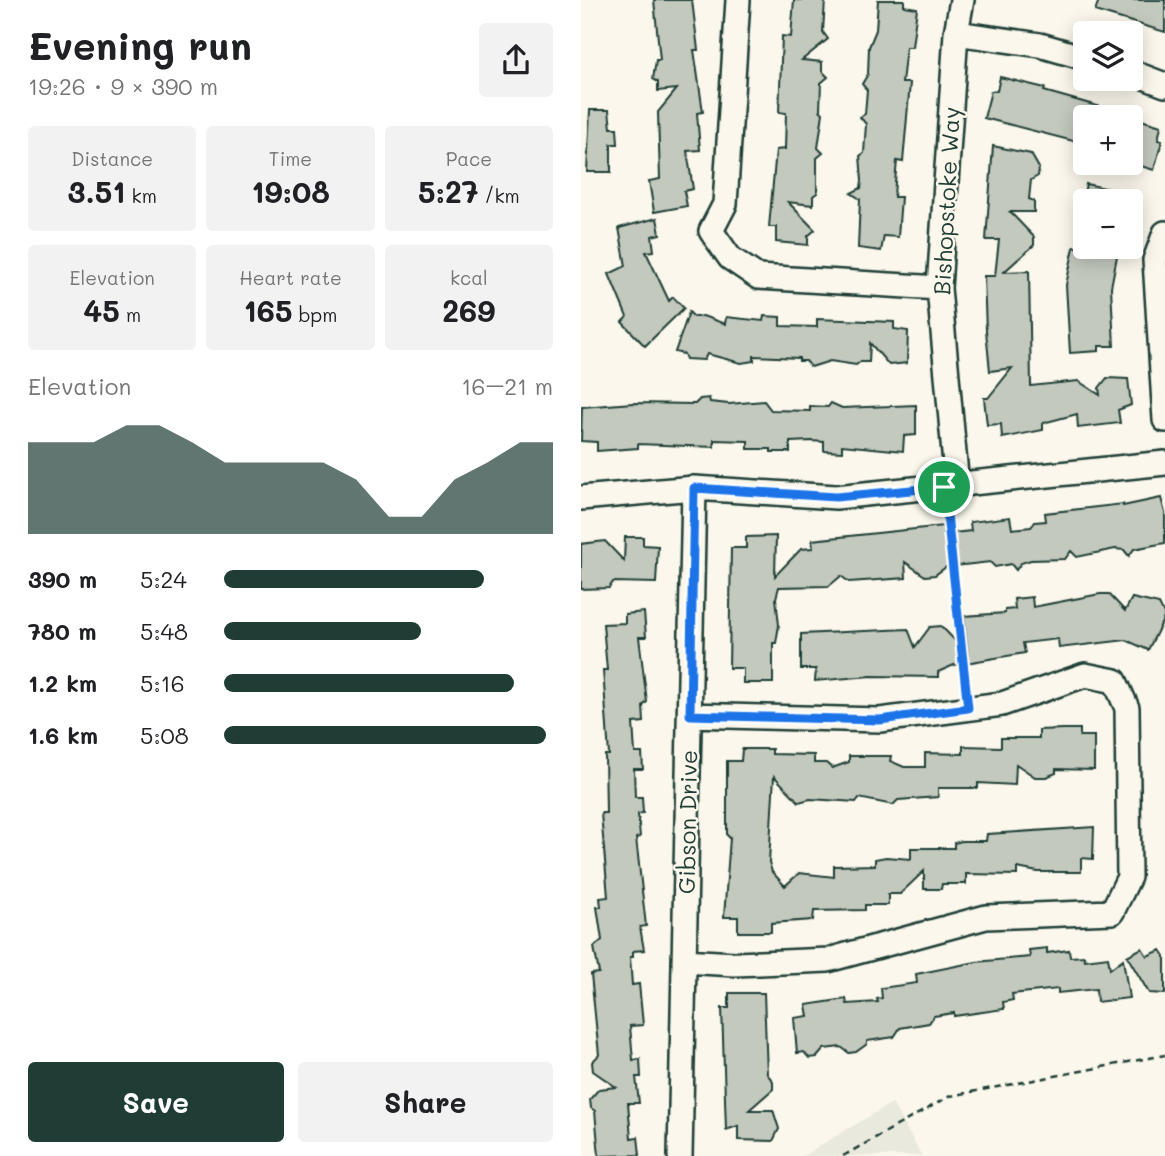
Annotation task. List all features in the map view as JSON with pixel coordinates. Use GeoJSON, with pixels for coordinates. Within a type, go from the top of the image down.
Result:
{"type":"FeatureCollection","features":[{"type":"Feature","properties":{"kind":"street"},"geometry":{"type":"LineString","coordinates":[[738,0],[725,204],[711,231],[730,258],[758,277],[939,288]]}},
{"type":"Feature","properties":{"kind":"street","name":"Bishopstoke Way"},"geometry":{"type":"LineString","coordinates":[[950,487],[939,288],[956,33],[963,0]]}},
{"type":"Feature","properties":{"kind":"street"},"geometry":{"type":"LineString","coordinates":[[956,33],[1040,45],[1073,55]]}},
{"type":"Feature","properties":{"kind":"street"},"geometry":{"type":"LineString","coordinates":[[1143,77],[1165,85]]}},
{"type":"Feature","properties":{"kind":"street"},"geometry":{"type":"LineString","coordinates":[[1165,233],[1155,260],[1165,420]]}},
{"type":"Feature","properties":{"kind":"street"},"geometry":{"type":"LineString","coordinates":[[581,498],[694,488],[836,497],[1165,463]]}},
{"type":"Feature","properties":{"kind":"street","name":"Gibson Drive"},"geometry":{"type":"LineString","coordinates":[[680,1156],[694,488]]}},
{"type":"Feature","properties":{"kind":"street"},"geometry":{"type":"LineString","coordinates":[[684,961],[735,964],[828,960],[986,917],[1112,912],[1129,877],[1127,708],[1115,681],[1085,675],[1002,704],[880,720],[690,715]]}},
{"type":"Feature","properties":{"kind":"path"},"geometry":{"type":"LineString","coordinates":[[950,487],[968,708]]}},
{"type":"Feature","properties":{"kind":"path"},"geometry":{"type":"LineString","coordinates":[[843,1156],[950,1096],[1165,1055]]}},
{"type":"Feature","properties":{"kind":"shaded area"},"geometry":{"type":"Polygon","coordinates":[[[892,1103],[922,1156],[803,1156],[819,1146],[892,1103]]]}},
{"type":"Feature","properties":{"kind":"building"},"geometry":{"type":"Polygon","coordinates":[[[654,0],[692,0],[698,50],[694,50],[703,112],[697,113],[700,150],[687,151],[693,189],[684,191],[687,206],[654,212],[649,181],[660,179],[658,112],[677,89],[658,91],[658,82],[653,79],[656,60],[660,60],[654,0]]]}},
{"type":"Feature","properties":{"kind":"building"},"geometry":{"type":"Polygon","coordinates":[[[794,0],[825,0],[823,32],[828,39],[802,60],[822,62],[822,71],[828,77],[821,83],[820,110],[823,113],[818,148],[823,153],[817,158],[817,193],[813,196],[813,205],[788,202],[815,230],[808,236],[808,245],[776,242],[776,227],[769,227],[776,150],[785,149],[786,113],[779,112],[782,36],[791,37],[794,0]]]}},
{"type":"Feature","properties":{"kind":"building"},"geometry":{"type":"Polygon","coordinates":[[[878,0],[904,0],[904,6],[917,8],[912,47],[906,47],[902,83],[910,83],[903,162],[897,161],[895,182],[894,197],[901,197],[898,237],[884,236],[881,251],[858,248],[860,199],[851,193],[861,188],[860,156],[864,153],[866,124],[860,117],[865,114],[867,90],[862,84],[868,74],[869,47],[876,30],[878,0]]]}},
{"type":"Feature","properties":{"kind":"building"},"geometry":{"type":"Polygon","coordinates":[[[1099,0],[1165,0],[1165,32],[1143,25],[1143,21],[1128,21],[1095,11],[1099,0]]]}},
{"type":"Feature","properties":{"kind":"building"},"geometry":{"type":"Polygon","coordinates":[[[1000,77],[1045,88],[1044,91],[1094,105],[1073,105],[1073,141],[984,118],[991,91],[997,91],[1000,77]]]}},
{"type":"Feature","properties":{"kind":"building"},"geometry":{"type":"Polygon","coordinates":[[[590,110],[609,110],[611,128],[617,128],[618,144],[611,144],[611,172],[587,172],[590,110]]]}},
{"type":"Feature","properties":{"kind":"building"},"geometry":{"type":"Polygon","coordinates":[[[1143,121],[1161,126],[1158,140],[1162,141],[1154,170],[1143,167],[1143,121]]]}},
{"type":"Feature","properties":{"kind":"building"},"geometry":{"type":"Polygon","coordinates":[[[993,146],[1031,154],[1039,168],[1038,176],[1031,180],[1029,199],[1034,201],[1034,212],[1010,212],[1034,237],[1034,245],[1004,272],[1029,271],[1031,386],[1078,381],[1100,395],[1099,388],[1107,378],[1128,379],[1131,405],[1118,410],[1120,423],[1078,428],[1077,414],[1043,423],[1043,430],[1002,438],[1001,424],[987,425],[984,398],[988,398],[1012,368],[990,371],[986,331],[984,276],[995,276],[999,240],[986,240],[993,146]]]}},
{"type":"Feature","properties":{"kind":"building"},"geometry":{"type":"Polygon","coordinates":[[[1086,184],[1110,189],[1085,189],[1086,184]]]}},
{"type":"Feature","properties":{"kind":"building"},"geometry":{"type":"Polygon","coordinates":[[[657,218],[660,234],[652,236],[654,251],[646,252],[669,301],[673,297],[684,308],[645,346],[622,322],[627,317],[609,274],[626,266],[619,228],[657,218]]]}},
{"type":"Feature","properties":{"kind":"building"},"geometry":{"type":"Polygon","coordinates":[[[1073,252],[1073,259],[1116,259],[1111,287],[1114,346],[1099,346],[1099,351],[1070,353],[1066,285],[1073,252]]]}},
{"type":"Feature","properties":{"kind":"building"},"geometry":{"type":"Polygon","coordinates":[[[689,312],[694,317],[703,316],[725,324],[726,317],[763,321],[764,316],[780,317],[780,326],[817,327],[817,319],[894,322],[894,329],[908,331],[907,363],[889,365],[870,343],[869,362],[856,365],[830,361],[811,367],[806,361],[799,361],[799,358],[754,356],[754,361],[741,363],[707,354],[704,360],[686,359],[684,354],[675,352],[689,312]]]}},
{"type":"Feature","properties":{"kind":"building"},"geometry":{"type":"Polygon","coordinates":[[[709,398],[710,402],[729,404],[764,401],[771,410],[810,411],[810,406],[828,407],[831,403],[842,408],[916,405],[916,435],[904,436],[903,451],[842,445],[842,452],[824,451],[824,442],[811,441],[790,442],[790,452],[771,452],[771,449],[748,449],[748,441],[714,440],[714,447],[638,444],[638,448],[597,451],[597,442],[581,441],[582,407],[633,403],[695,404],[700,399],[709,398]]]}},
{"type":"Feature","properties":{"kind":"building"},"geometry":{"type":"Polygon","coordinates":[[[1161,498],[1165,513],[1165,543],[1134,549],[1129,556],[1124,550],[1115,549],[1077,557],[1071,551],[1065,559],[1031,560],[1021,563],[1016,570],[1011,564],[995,567],[990,562],[946,567],[935,575],[925,576],[905,562],[906,578],[849,582],[841,576],[829,586],[779,587],[776,598],[779,625],[776,643],[773,643],[773,683],[743,683],[743,668],[729,668],[731,548],[746,548],[746,537],[776,536],[775,576],[801,549],[813,548],[812,540],[943,526],[944,534],[971,531],[970,522],[1010,517],[1012,529],[1031,527],[1035,522],[1046,521],[1045,513],[1123,506],[1161,498]]]}},
{"type":"Feature","properties":{"kind":"building"},"geometry":{"type":"Polygon","coordinates":[[[625,537],[643,537],[643,545],[658,546],[656,583],[613,582],[609,588],[581,589],[581,544],[605,541],[624,561],[625,537]]]}},
{"type":"Feature","properties":{"kind":"building"},"geometry":{"type":"Polygon","coordinates":[[[1109,594],[1125,611],[1132,598],[1159,604],[1165,616],[1148,650],[1126,640],[1059,648],[1058,639],[1023,643],[1025,653],[954,665],[938,672],[938,677],[871,676],[815,681],[816,669],[801,669],[801,634],[908,629],[915,647],[930,627],[941,626],[968,654],[964,616],[1005,613],[1005,610],[1015,609],[1014,599],[1032,597],[1033,607],[1109,594]]]}},
{"type":"Feature","properties":{"kind":"building"},"geometry":{"type":"Polygon","coordinates":[[[644,612],[646,637],[639,637],[647,702],[643,706],[644,722],[633,723],[635,753],[642,753],[643,769],[634,769],[635,797],[642,797],[643,813],[638,814],[640,837],[636,838],[646,926],[640,927],[644,950],[633,951],[633,957],[630,957],[632,985],[639,984],[643,1025],[630,1026],[633,1060],[640,1059],[641,1077],[636,1077],[639,1103],[628,1103],[631,1138],[638,1137],[640,1155],[599,1156],[595,1111],[591,1108],[590,1099],[599,1089],[616,1087],[593,1071],[592,1062],[599,1055],[591,974],[599,973],[594,947],[602,940],[597,907],[601,907],[600,898],[608,897],[601,813],[606,813],[605,755],[609,755],[603,670],[607,670],[603,624],[625,623],[625,614],[644,612]]]}},
{"type":"Feature","properties":{"kind":"building"},"geometry":{"type":"Polygon","coordinates":[[[1080,729],[1080,736],[1094,736],[1094,770],[1056,769],[1056,773],[1046,777],[1035,777],[1016,764],[1015,785],[978,783],[978,788],[938,788],[938,797],[898,800],[893,805],[859,798],[856,802],[810,799],[799,802],[774,776],[769,862],[772,872],[785,886],[799,873],[834,877],[834,866],[875,865],[875,859],[886,857],[911,859],[911,848],[954,848],[954,843],[962,841],[986,841],[987,834],[1094,827],[1093,859],[1081,858],[1081,872],[1038,872],[1017,868],[1017,875],[966,874],[966,884],[942,884],[941,889],[924,889],[924,871],[900,894],[888,894],[888,905],[865,905],[865,910],[814,911],[813,920],[771,923],[771,932],[738,932],[738,917],[724,917],[730,838],[727,835],[727,761],[741,761],[742,749],[772,749],[772,754],[814,755],[814,763],[826,763],[832,768],[849,762],[849,756],[891,756],[890,761],[904,767],[925,767],[925,753],[963,754],[963,746],[1001,747],[1001,738],[1039,738],[1039,730],[1080,729]]]}},
{"type":"Feature","properties":{"kind":"building"},"geometry":{"type":"Polygon","coordinates":[[[1047,948],[1047,953],[1069,950],[1070,957],[1084,956],[1085,960],[1108,957],[1110,969],[1123,959],[1129,998],[1097,1002],[1096,989],[1058,993],[1058,989],[1012,994],[1013,1000],[1003,1002],[1004,1009],[934,1016],[929,1023],[900,1028],[894,1037],[867,1041],[867,1044],[856,1052],[849,1053],[841,1047],[824,1049],[817,1057],[809,1058],[804,1052],[797,1053],[794,1018],[808,1016],[806,1005],[846,999],[847,1004],[878,1002],[877,999],[882,998],[881,988],[917,983],[916,974],[976,962],[1030,957],[1029,950],[1047,948]]]}},
{"type":"Feature","properties":{"kind":"building"},"geometry":{"type":"Polygon","coordinates":[[[1142,948],[1147,956],[1161,950],[1165,956],[1165,994],[1149,993],[1127,956],[1142,948]]]}},
{"type":"Feature","properties":{"kind":"building"},"geometry":{"type":"Polygon","coordinates":[[[729,993],[764,993],[767,1074],[773,1081],[773,1089],[749,1110],[773,1110],[779,1129],[773,1141],[738,1140],[738,1126],[726,1130],[722,1008],[729,1008],[729,993]]]}},
{"type":"Feature","properties":{"kind":"route"},"geometry":{"type":"LineString","coordinates":[[944,487],[968,708],[880,720],[690,715],[694,488],[836,497],[944,487]]}}]}
